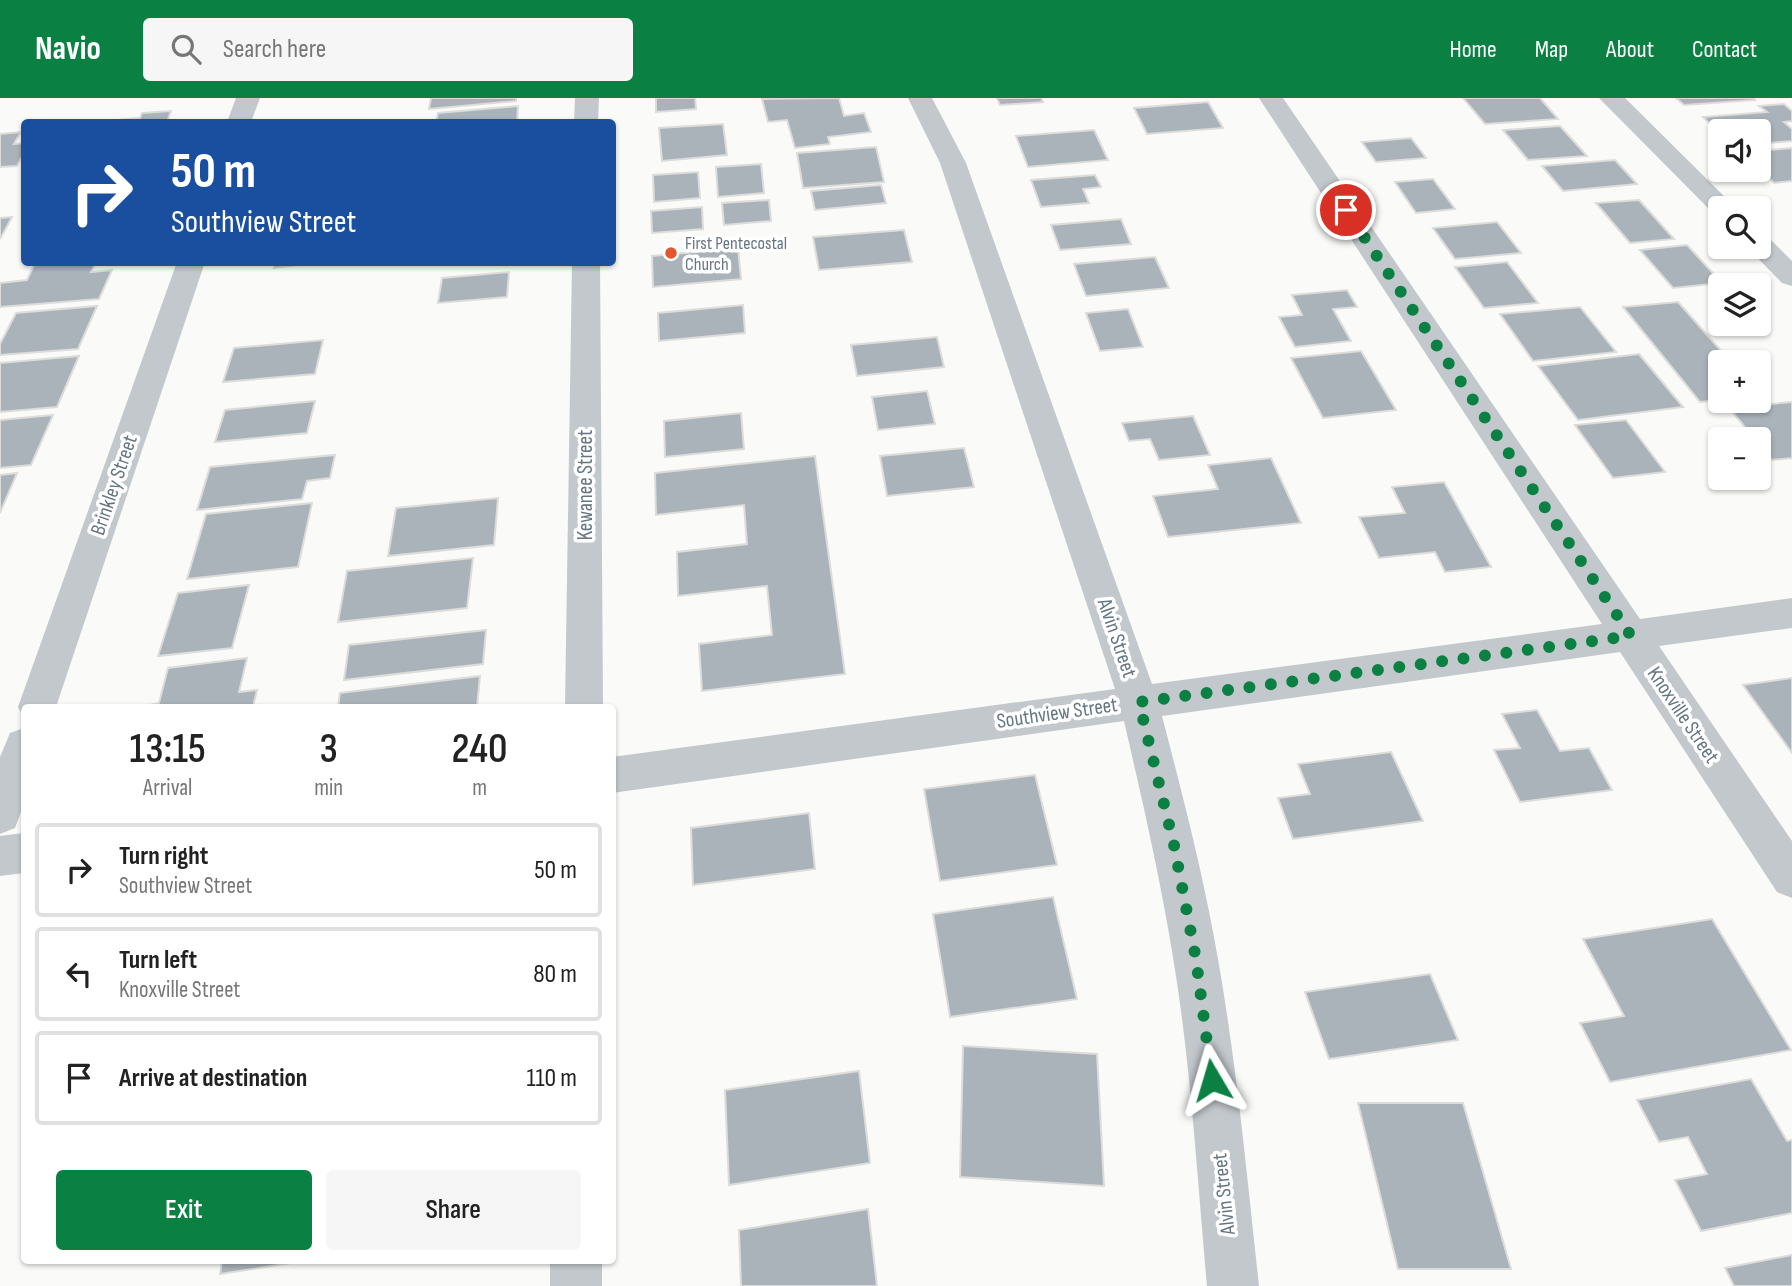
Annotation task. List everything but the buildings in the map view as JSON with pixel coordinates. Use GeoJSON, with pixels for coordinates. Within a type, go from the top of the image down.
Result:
{"type":"FeatureCollection","features":[{"type":"Feature","properties":{"kind":"street"},"geometry":{"type":"LineString","coordinates":[[240,119],[248,98]]}},
{"type":"Feature","properties":{"kind":"street"},"geometry":{"type":"LineString","coordinates":[[586,119],[587,98]]}},
{"type":"Feature","properties":{"kind":"street","name":"Alvin Street"},"geometry":{"type":"LineString","coordinates":[[920,98],[953,163],[1139,702],[1174,845],[1196,959],[1215,1104],[1233,1286]]}},
{"type":"Feature","properties":{"kind":"street","name":"Knoxville Street"},"geometry":{"type":"LineString","coordinates":[[1271,98],[1792,878]]}},
{"type":"Feature","properties":{"kind":"street"},"geometry":{"type":"LineString","coordinates":[[1611,98],[1711,196]]}},
{"type":"Feature","properties":{"kind":"street"},"geometry":{"type":"LineString","coordinates":[[1771,256],[1792,277]]}},
{"type":"Feature","properties":{"kind":"street","name":"Brinkley Street"},"geometry":{"type":"LineString","coordinates":[[38,704],[190,266]]}},
{"type":"Feature","properties":{"kind":"street","name":"Kewanee Street"},"geometry":{"type":"LineString","coordinates":[[584,704],[586,266]]}},
{"type":"Feature","properties":{"kind":"street","name":"Southview Street"},"geometry":{"type":"LineString","coordinates":[[616,774],[1792,613]]}},
{"type":"Feature","properties":{"kind":"street"},"geometry":{"type":"LineString","coordinates":[[0,816],[21,754]]}},
{"type":"Feature","properties":{"kind":"street"},"geometry":{"type":"LineString","coordinates":[[0,856],[21,853]]}},
{"type":"Feature","properties":{"kind":"street"},"geometry":{"type":"LineString","coordinates":[[576,1264],[576,1286]]}},
{"type":"Feature","properties":{"kind":"place","name":"First Pentecostal Church"},"geometry":{"type":"Point","coordinates":[671,253]}},
{"type":"Feature","properties":{"kind":"route"},"geometry":{"type":"LineString","coordinates":[[1212,1080],[1196,959],[1174,845],[1139,702],[1631,636],[1346,210]]}}]}
